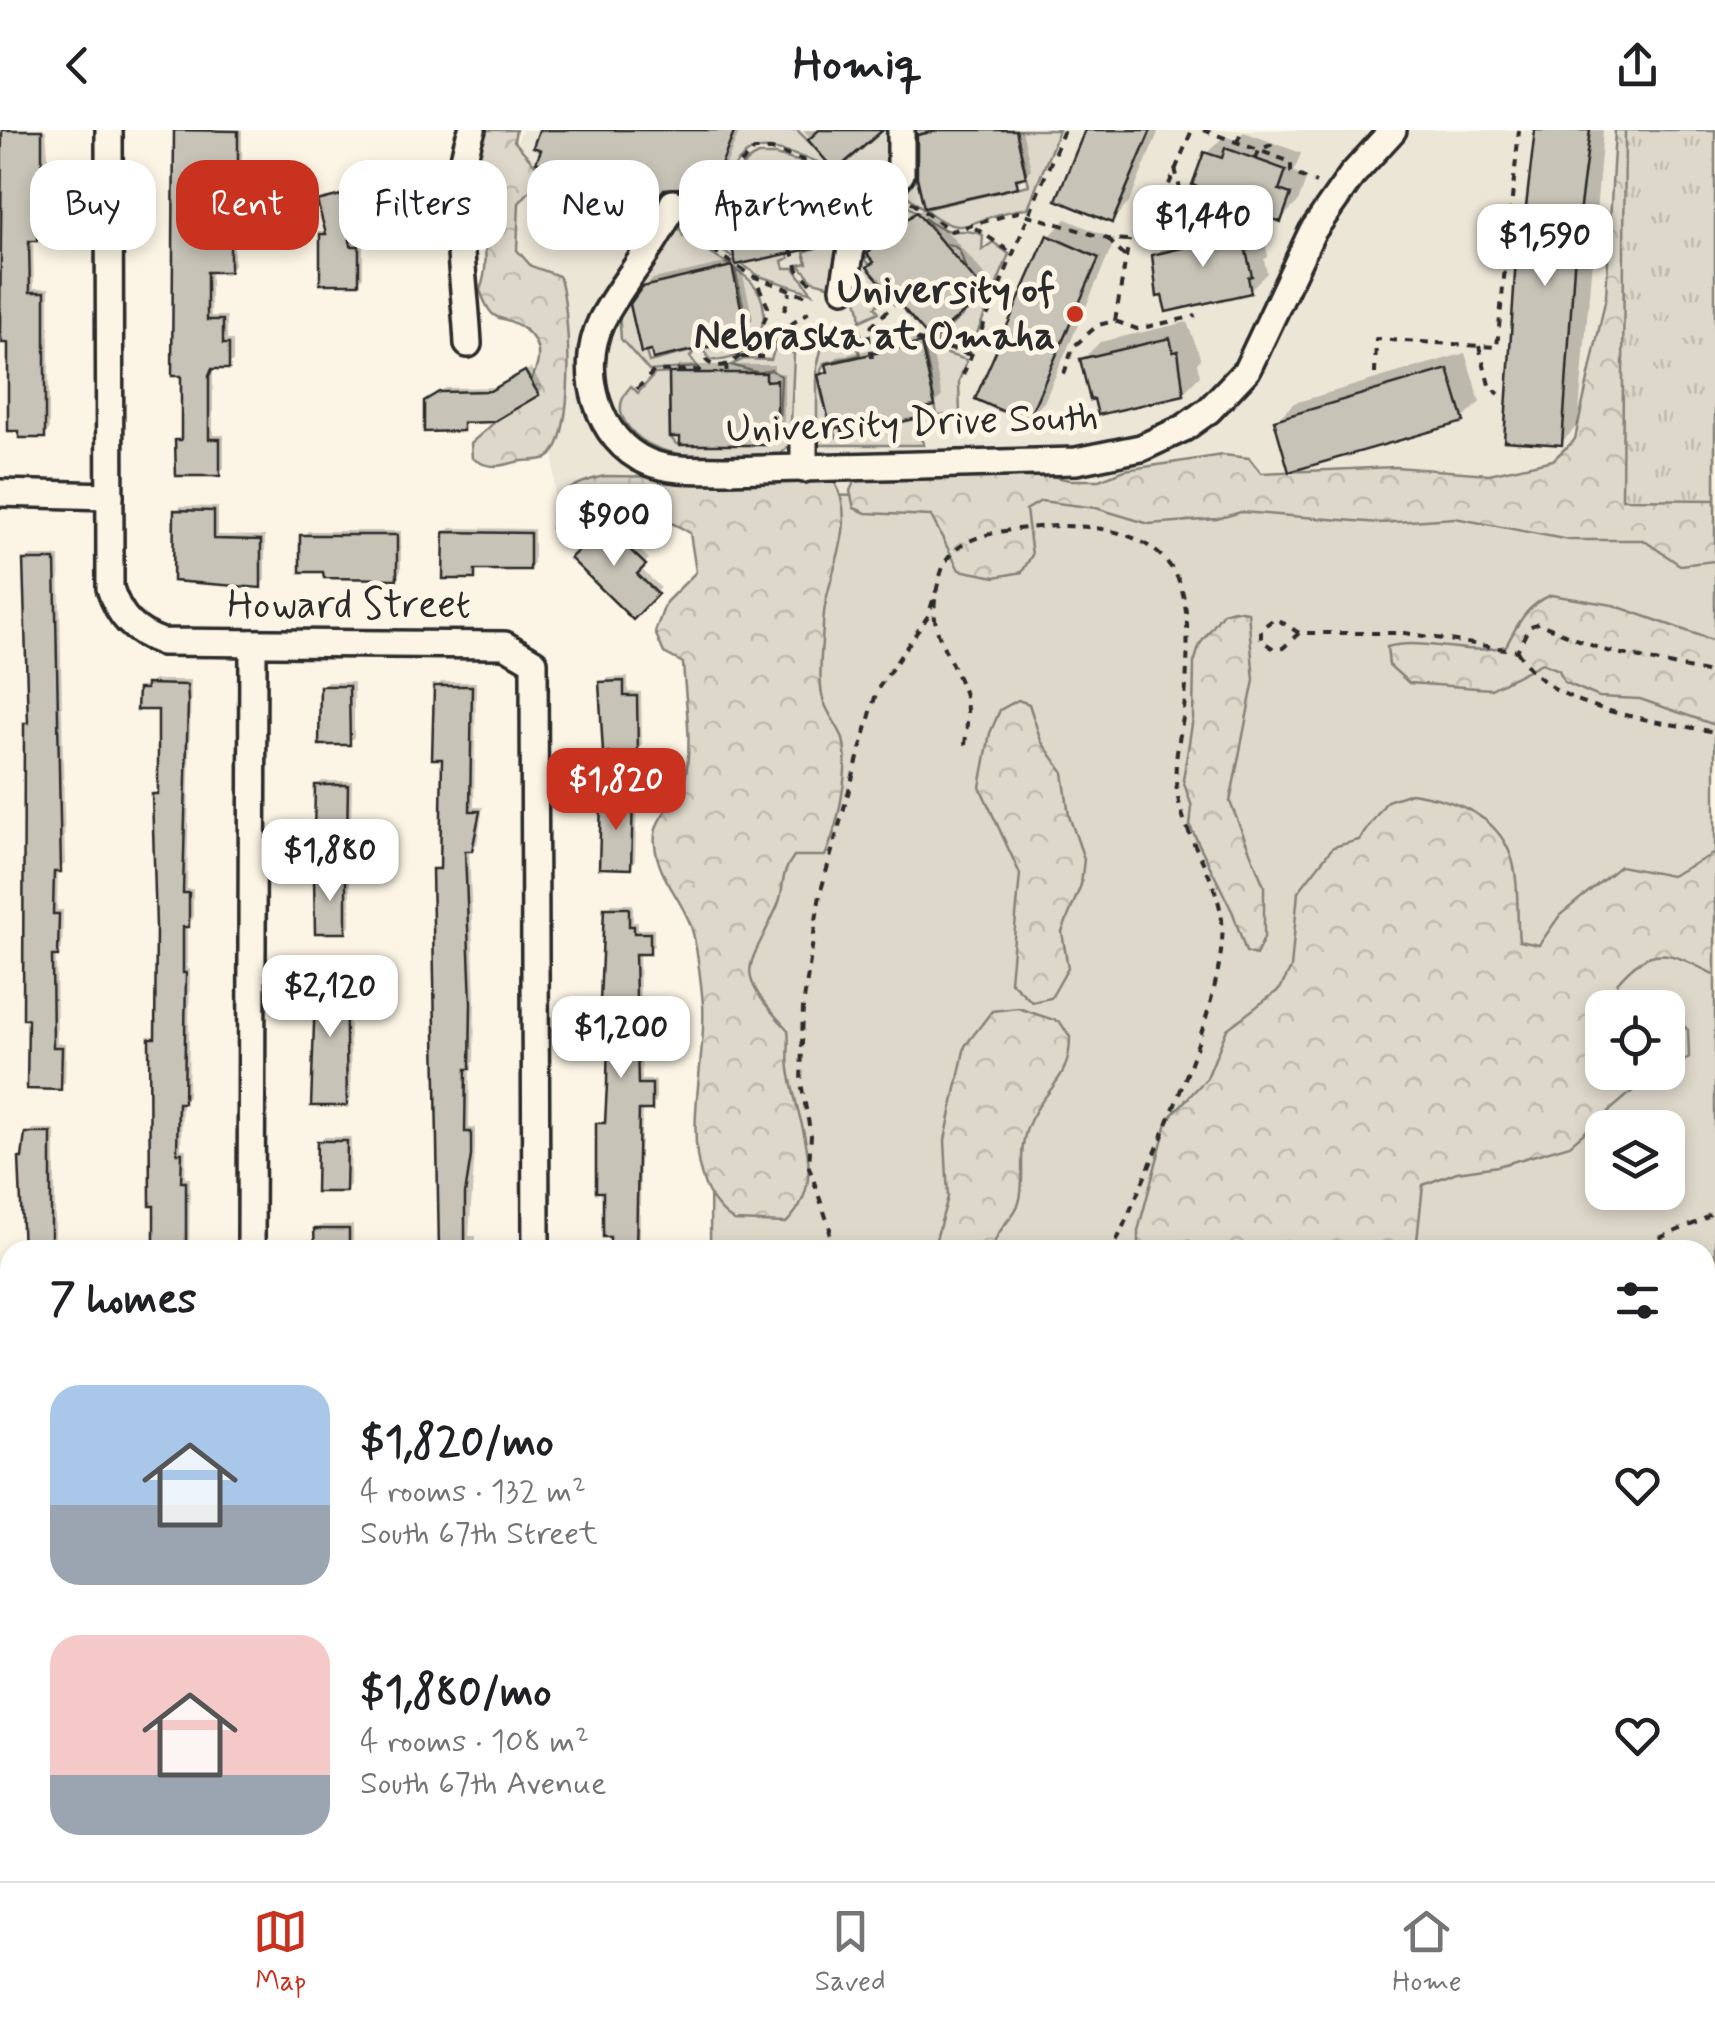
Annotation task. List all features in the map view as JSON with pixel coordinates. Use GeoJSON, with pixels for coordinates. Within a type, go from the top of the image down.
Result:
{"type":"FeatureCollection","features":[{"type":"Feature","properties":{"kind":"street"},"geometry":{"type":"LineString","coordinates":[[0,493],[110,496],[109,130]]}},
{"type":"Feature","properties":{"kind":"street"},"geometry":{"type":"LineString","coordinates":[[468,344],[460,186],[462,159],[472,130]]}},
{"type":"Feature","properties":{"kind":"street"},"geometry":{"type":"LineString","coordinates":[[902,130],[903,160]]}},
{"type":"Feature","properties":{"kind":"street","name":"University Drive South"},"geometry":{"type":"LineString","coordinates":[[679,214],[598,327],[592,370],[605,424],[630,451],[661,466],[804,469],[1076,461],[1141,448],[1184,428],[1230,391],[1247,370],[1312,232],[1382,134]]}},
{"type":"Feature","properties":{"kind":"street"},"geometry":{"type":"LineString","coordinates":[[844,288],[851,250]]}},
{"type":"Feature","properties":{"kind":"street"},"geometry":{"type":"LineString","coordinates":[[804,435],[804,469]]}},
{"type":"Feature","properties":{"kind":"street","name":"Howard Street"},"geometry":{"type":"LineString","coordinates":[[110,496],[110,588],[116,606],[144,635],[162,642],[505,644],[534,662],[536,1240]]}},
{"type":"Feature","properties":{"kind":"street"},"geometry":{"type":"LineString","coordinates":[[251,1240],[253,643]]}},
{"type":"Feature","properties":{"kind":"path"},"geometry":{"type":"LineString","coordinates":[[963,375],[1064,130]]}},
{"type":"Feature","properties":{"kind":"path"},"geometry":{"type":"LineString","coordinates":[[908,200],[941,227],[952,231],[974,228],[1005,214],[1029,214],[1108,239],[1129,240],[1148,225],[1192,130]]}},
{"type":"Feature","properties":{"kind":"path"},"geometry":{"type":"LineString","coordinates":[[1203,130],[1291,162],[1292,172],[1335,197]]}},
{"type":"Feature","properties":{"kind":"path"},"geometry":{"type":"LineString","coordinates":[[1237,142],[1242,130]]}},
{"type":"Feature","properties":{"kind":"path"},"geometry":{"type":"LineString","coordinates":[[1375,374],[1376,339],[1497,347],[1519,130]]}},
{"type":"Feature","properties":{"kind":"path"},"geometry":{"type":"LineString","coordinates":[[1256,159],[1259,150],[1273,144]]}},
{"type":"Feature","properties":{"kind":"path"},"geometry":{"type":"LineString","coordinates":[[740,160],[759,150],[796,160]]}},
{"type":"Feature","properties":{"kind":"path"},"geometry":{"type":"LineString","coordinates":[[1175,168],[1190,231]]}},
{"type":"Feature","properties":{"kind":"path"},"geometry":{"type":"LineString","coordinates":[[1164,195],[1210,196]]}},
{"type":"Feature","properties":{"kind":"path"},"geometry":{"type":"LineString","coordinates":[[974,228],[1012,254]]}},
{"type":"Feature","properties":{"kind":"path"},"geometry":{"type":"LineString","coordinates":[[1108,239],[1126,258]]}},
{"type":"Feature","properties":{"kind":"path"},"geometry":{"type":"LineString","coordinates":[[1116,321],[1129,240]]}},
{"type":"Feature","properties":{"kind":"path"},"geometry":{"type":"LineString","coordinates":[[712,250],[752,276],[807,296]]}},
{"type":"Feature","properties":{"kind":"path"},"geometry":{"type":"LineString","coordinates":[[791,250],[798,270],[816,288]]}},
{"type":"Feature","properties":{"kind":"path"},"geometry":{"type":"LineString","coordinates":[[741,357],[761,335],[767,312],[766,294],[752,276]]}},
{"type":"Feature","properties":{"kind":"path"},"geometry":{"type":"LineString","coordinates":[[784,311],[790,292]]}},
{"type":"Feature","properties":{"kind":"path"},"geometry":{"type":"LineString","coordinates":[[870,326],[900,299]]}},
{"type":"Feature","properties":{"kind":"path"},"geometry":{"type":"LineString","coordinates":[[767,312],[776,315]]}},
{"type":"Feature","properties":{"kind":"path"},"geometry":{"type":"LineString","coordinates":[[777,334],[809,312]]}},
{"type":"Feature","properties":{"kind":"path"},"geometry":{"type":"LineString","coordinates":[[1064,374],[1084,333],[1116,321],[1137,329],[1196,316]]}},
{"type":"Feature","properties":{"kind":"path"},"geometry":{"type":"LineString","coordinates":[[771,350],[780,322]]}},
{"type":"Feature","properties":{"kind":"path"},"geometry":{"type":"LineString","coordinates":[[859,324],[971,355]]}},
{"type":"Feature","properties":{"kind":"path"},"geometry":{"type":"LineString","coordinates":[[870,326],[872,358]]}},
{"type":"Feature","properties":{"kind":"path"},"geometry":{"type":"LineString","coordinates":[[761,335],[796,348]]}},
{"type":"Feature","properties":{"kind":"path"},"geometry":{"type":"LineString","coordinates":[[698,345],[708,362]]}},
{"type":"Feature","properties":{"kind":"path"},"geometry":{"type":"LineString","coordinates":[[1479,346],[1489,385],[1499,394]]}},
{"type":"Feature","properties":{"kind":"path"},"geometry":{"type":"LineString","coordinates":[[638,389],[654,372],[700,370],[708,362],[763,357]]}},
{"type":"Feature","properties":{"kind":"path"},"geometry":{"type":"LineString","coordinates":[[726,363],[727,376]]}},
{"type":"Feature","properties":{"kind":"path"},"geometry":{"type":"LineString","coordinates":[[828,1240],[830,1229],[809,1167],[811,1136],[800,1083],[803,1008],[820,894],[877,690],[928,616],[940,578],[955,550],[985,534],[1091,525],[1136,541],[1168,565],[1180,585],[1186,663],[1177,791],[1183,828],[1212,884],[1221,914],[1223,947],[1180,1090],[1117,1240]]}},
{"type":"Feature","properties":{"kind":"path"},"geometry":{"type":"LineString","coordinates":[[940,578],[936,632],[964,692],[965,745]]}},
{"type":"Feature","properties":{"kind":"path"},"geometry":{"type":"LineString","coordinates":[[1299,634],[1283,648],[1274,650],[1261,640],[1261,628],[1276,618],[1299,634],[1405,633],[1517,651],[1536,678],[1579,699],[1715,732]]}},
{"type":"Feature","properties":{"kind":"path"},"geometry":{"type":"LineString","coordinates":[[1517,651],[1528,627],[1538,623],[1603,650],[1715,674]]}},
{"type":"Feature","properties":{"kind":"path"},"geometry":{"type":"LineString","coordinates":[[1654,1240],[1703,1220],[1715,1210]]}},
{"type":"Feature","properties":{"kind":"shaded area","name":"University of Nebraska at Omaha"},"geometry":{"type":"Polygon","coordinates":[[[522,130],[1625,130],[1620,498],[554,496],[554,334],[515,302],[508,164],[522,130]]]}},
{"type":"Feature","properties":{"kind":"green space"},"geometry":{"type":"Polygon","coordinates":[[[486,130],[516,130],[514,141],[531,160],[527,160],[527,194],[519,203],[517,250],[531,266],[559,276],[568,341],[567,400],[557,447],[544,459],[493,466],[472,458],[471,443],[523,392],[538,359],[536,343],[524,329],[494,315],[480,290],[485,250],[507,250],[507,160],[478,160],[486,130]]]}},
{"type":"Feature","properties":{"kind":"green space"},"geometry":{"type":"Polygon","coordinates":[[[735,130],[797,130],[828,160],[812,160],[770,149],[756,150],[740,160],[722,160],[735,130]]]}},
{"type":"Feature","properties":{"kind":"green space"},"geometry":{"type":"Polygon","coordinates":[[[883,130],[896,130],[890,160],[849,160],[883,130]]]}},
{"type":"Feature","properties":{"kind":"green space"},"geometry":{"type":"Polygon","coordinates":[[[906,130],[940,130],[914,135],[909,144],[922,199],[928,208],[1029,185],[1016,130],[1059,130],[1028,208],[964,226],[941,221],[908,196],[906,130]]]}},
{"type":"Feature","properties":{"kind":"green space"},"geometry":{"type":"Polygon","coordinates":[[[1615,130],[1657,130],[1715,416],[1715,561],[1680,565],[1643,540],[1569,540],[1455,518],[1380,523],[1241,512],[1217,519],[1149,524],[1096,508],[1041,501],[1026,510],[1032,555],[1022,572],[995,577],[959,570],[931,516],[866,513],[854,508],[850,491],[854,482],[875,476],[1023,470],[1069,480],[1099,480],[1125,470],[1223,455],[1249,458],[1261,473],[1395,467],[1489,474],[1553,460],[1575,439],[1606,297],[1615,130]]]}},
{"type":"Feature","properties":{"kind":"green space"},"geometry":{"type":"Polygon","coordinates":[[[1625,130],[1715,130],[1715,500],[1622,499],[1625,130]]]}},
{"type":"Feature","properties":{"kind":"green space"},"geometry":{"type":"Polygon","coordinates":[[[758,155],[775,155],[794,160],[750,160],[758,155]]]}},
{"type":"Feature","properties":{"kind":"green space"},"geometry":{"type":"Polygon","coordinates":[[[908,207],[918,213],[908,222],[908,207]]]}},
{"type":"Feature","properties":{"kind":"green space"},"geometry":{"type":"Polygon","coordinates":[[[924,218],[942,229],[983,235],[982,250],[993,242],[1009,254],[970,351],[934,341],[986,294],[968,273],[959,250],[943,244],[924,218]]]}},
{"type":"Feature","properties":{"kind":"green space"},"geometry":{"type":"Polygon","coordinates":[[[676,221],[679,250],[705,250],[735,269],[634,289],[657,259],[676,221]]]}},
{"type":"Feature","properties":{"kind":"green space"},"geometry":{"type":"Polygon","coordinates":[[[721,250],[746,250],[743,263],[788,253],[789,258],[782,261],[784,268],[794,268],[812,293],[759,276],[721,250]]]}},
{"type":"Feature","properties":{"kind":"green space"},"geometry":{"type":"Polygon","coordinates":[[[852,250],[835,287],[813,281],[799,265],[807,263],[804,252],[852,250]]]}},
{"type":"Feature","properties":{"kind":"green space"},"geometry":{"type":"Polygon","coordinates":[[[857,250],[875,250],[865,259],[897,297],[890,294],[875,307],[879,312],[860,321],[854,290],[857,250]]]}},
{"type":"Feature","properties":{"kind":"green space"},"geometry":{"type":"Polygon","coordinates":[[[735,270],[751,281],[760,295],[762,326],[744,352],[729,359],[710,360],[703,349],[750,336],[735,270]]]}},
{"type":"Feature","properties":{"kind":"green space"},"geometry":{"type":"Polygon","coordinates":[[[632,292],[629,299],[641,352],[646,352],[649,362],[695,350],[690,357],[698,367],[649,371],[621,339],[619,312],[632,292]]]}},
{"type":"Feature","properties":{"kind":"green space"},"geometry":{"type":"Polygon","coordinates":[[[858,327],[866,345],[858,347],[860,355],[824,363],[821,372],[823,401],[837,437],[873,429],[891,432],[901,422],[937,414],[924,347],[967,360],[959,381],[960,415],[939,415],[939,423],[918,433],[924,445],[817,445],[817,367],[822,346],[858,327]]]}},
{"type":"Feature","properties":{"kind":"green space"},"geometry":{"type":"Polygon","coordinates":[[[776,344],[794,354],[790,445],[780,454],[718,457],[675,453],[638,437],[625,422],[621,403],[631,386],[638,393],[655,374],[675,373],[674,381],[669,381],[670,436],[676,444],[778,443],[781,376],[771,370],[759,373],[731,365],[744,359],[771,360],[776,344]]]}},
{"type":"Feature","properties":{"kind":"green space"},"geometry":{"type":"Polygon","coordinates":[[[605,476],[833,479],[841,497],[843,533],[825,607],[820,670],[823,701],[845,748],[842,797],[825,856],[794,856],[789,863],[780,900],[750,970],[758,994],[788,1030],[789,1069],[807,1149],[806,1188],[786,1223],[734,1221],[714,1202],[702,1178],[696,1121],[703,1031],[698,961],[689,921],[660,866],[655,845],[661,817],[685,778],[688,736],[683,663],[664,653],[655,632],[666,602],[696,572],[690,533],[658,519],[629,519],[568,538],[552,529],[556,507],[566,492],[605,476]]]}},
{"type":"Feature","properties":{"kind":"green space"},"geometry":{"type":"Polygon","coordinates":[[[714,495],[1715,500],[1715,1240],[710,1240],[714,495]]]}},
{"type":"Feature","properties":{"kind":"green space"},"geometry":{"type":"Polygon","coordinates":[[[1551,595],[1613,605],[1715,641],[1715,725],[1640,699],[1599,697],[1564,682],[1559,670],[1542,663],[1491,689],[1409,683],[1389,665],[1387,647],[1506,646],[1529,610],[1551,595]]]}},
{"type":"Feature","properties":{"kind":"green space"},"geometry":{"type":"Polygon","coordinates":[[[1248,612],[1254,680],[1230,802],[1264,886],[1264,938],[1256,955],[1246,952],[1233,913],[1190,826],[1192,807],[1183,780],[1193,718],[1194,663],[1200,644],[1223,613],[1248,612]]]}},
{"type":"Feature","properties":{"kind":"green space"},"geometry":{"type":"Polygon","coordinates":[[[1018,700],[1029,704],[1041,741],[1063,772],[1069,816],[1084,859],[1081,885],[1062,932],[1068,968],[1051,998],[1032,1002],[1010,981],[1020,874],[980,787],[990,733],[1000,710],[1018,700]]]}},
{"type":"Feature","properties":{"kind":"green space"},"geometry":{"type":"Polygon","coordinates":[[[1411,793],[1441,799],[1470,811],[1495,829],[1504,841],[1514,866],[1519,941],[1539,945],[1560,915],[1620,866],[1671,876],[1715,853],[1715,975],[1674,957],[1652,956],[1630,969],[1617,983],[1619,990],[1585,990],[1585,1090],[1634,1090],[1611,1110],[1585,1110],[1585,1132],[1570,1145],[1498,1166],[1457,1172],[1423,1185],[1417,1240],[1138,1240],[1168,1119],[1207,1078],[1227,1029],[1280,989],[1291,968],[1298,892],[1333,847],[1359,840],[1387,801],[1411,793]]]}},
{"type":"Feature","properties":{"kind":"green space"},"geometry":{"type":"Polygon","coordinates":[[[1018,1008],[1060,1022],[1070,1037],[1069,1051],[1062,1073],[1026,1130],[1019,1203],[996,1240],[936,1240],[948,1197],[945,1140],[965,1046],[992,1011],[1018,1008]]]}},
{"type":"Feature","properties":{"kind":"green space"},"geometry":{"type":"Polygon","coordinates":[[[1685,1027],[1688,1030],[1689,1057],[1685,1060],[1685,1027]]]}},
{"type":"Feature","properties":{"kind":"building"},"geometry":{"type":"Polygon","coordinates":[[[2,130],[42,130],[42,160],[30,160],[29,241],[30,292],[45,292],[45,438],[19,438],[19,431],[8,431],[8,343],[2,343],[2,130]]]}},
{"type":"Feature","properties":{"kind":"building"},"geometry":{"type":"Polygon","coordinates":[[[174,130],[238,131],[238,160],[176,160],[176,250],[230,250],[230,272],[207,272],[207,320],[223,320],[223,344],[229,344],[229,369],[212,369],[209,376],[209,439],[220,439],[220,476],[176,476],[175,440],[181,440],[181,376],[172,376],[174,130]]]}},
{"type":"Feature","properties":{"kind":"building"},"geometry":{"type":"Polygon","coordinates":[[[539,130],[735,130],[723,160],[679,160],[679,188],[664,189],[659,196],[659,160],[537,160],[541,150],[533,147],[539,130]]]}},
{"type":"Feature","properties":{"kind":"building"},"geometry":{"type":"Polygon","coordinates":[[[819,130],[883,130],[848,160],[825,160],[808,140],[819,130]]]}},
{"type":"Feature","properties":{"kind":"building"},"geometry":{"type":"Polygon","coordinates":[[[941,130],[1016,130],[1026,177],[1016,179],[1018,187],[924,208],[917,177],[917,135],[941,130]]]}},
{"type":"Feature","properties":{"kind":"building"},"geometry":{"type":"Polygon","coordinates":[[[1085,130],[1151,130],[1112,223],[1056,200],[1085,130]]]}},
{"type":"Feature","properties":{"kind":"building"},"geometry":{"type":"Polygon","coordinates":[[[1535,130],[1590,130],[1576,236],[1562,445],[1504,441],[1516,258],[1520,258],[1535,130]]]}},
{"type":"Feature","properties":{"kind":"building"},"geometry":{"type":"Polygon","coordinates":[[[1225,148],[1286,170],[1279,190],[1291,194],[1281,222],[1267,217],[1264,225],[1206,205],[1211,192],[1192,185],[1204,152],[1222,158],[1225,148]]]}},
{"type":"Feature","properties":{"kind":"building"},"geometry":{"type":"Polygon","coordinates":[[[339,196],[339,250],[359,250],[359,284],[320,284],[320,234],[326,234],[319,200],[339,196]]]}},
{"type":"Feature","properties":{"kind":"building"},"geometry":{"type":"Polygon","coordinates":[[[916,212],[979,285],[973,290],[980,299],[931,340],[867,267],[874,262],[867,254],[872,250],[908,250],[908,219],[916,212]]]}},
{"type":"Feature","properties":{"kind":"building"},"geometry":{"type":"Polygon","coordinates":[[[1240,226],[1252,276],[1248,277],[1251,293],[1166,312],[1162,296],[1157,297],[1152,255],[1190,246],[1188,237],[1240,226]]]}},
{"type":"Feature","properties":{"kind":"building"},"geometry":{"type":"Polygon","coordinates":[[[1047,235],[1099,258],[1027,422],[975,399],[1047,235]]]}},
{"type":"Feature","properties":{"kind":"building"},"geometry":{"type":"Polygon","coordinates":[[[733,250],[804,250],[736,265],[733,250]]]}},
{"type":"Feature","properties":{"kind":"building"},"geometry":{"type":"Polygon","coordinates":[[[732,266],[746,330],[736,332],[738,340],[653,359],[651,351],[641,353],[630,304],[642,287],[732,266]]]}},
{"type":"Feature","properties":{"kind":"building"},"geometry":{"type":"Polygon","coordinates":[[[1170,338],[1173,352],[1178,351],[1184,395],[1098,415],[1094,399],[1090,400],[1080,359],[1170,338]]]}},
{"type":"Feature","properties":{"kind":"building"},"geometry":{"type":"Polygon","coordinates":[[[921,343],[935,406],[925,408],[927,416],[843,435],[841,427],[831,429],[818,375],[828,372],[826,364],[921,343]]]}},
{"type":"Feature","properties":{"kind":"building"},"geometry":{"type":"Polygon","coordinates":[[[1448,369],[1464,422],[1289,472],[1274,420],[1448,369]]]}},
{"type":"Feature","properties":{"kind":"building"},"geometry":{"type":"Polygon","coordinates":[[[525,371],[539,395],[493,422],[463,423],[463,431],[424,432],[424,401],[439,392],[490,391],[525,371]]]}},
{"type":"Feature","properties":{"kind":"building"},"geometry":{"type":"Polygon","coordinates":[[[669,373],[766,373],[766,381],[777,380],[777,437],[767,437],[767,445],[680,445],[680,437],[670,437],[669,373]]]}},
{"type":"Feature","properties":{"kind":"building"},"geometry":{"type":"Polygon","coordinates":[[[174,510],[214,511],[214,539],[261,540],[261,588],[173,581],[174,510]]]}},
{"type":"Feature","properties":{"kind":"building"},"geometry":{"type":"Polygon","coordinates":[[[598,519],[646,565],[637,574],[658,594],[633,620],[570,558],[582,547],[576,541],[598,519]]]}},
{"type":"Feature","properties":{"kind":"building"},"geometry":{"type":"Polygon","coordinates":[[[444,532],[530,533],[530,570],[475,570],[475,579],[443,579],[444,532]]]}},
{"type":"Feature","properties":{"kind":"building"},"geometry":{"type":"Polygon","coordinates":[[[300,535],[397,535],[397,579],[324,578],[323,572],[300,572],[300,535]]]}},
{"type":"Feature","properties":{"kind":"building"},"geometry":{"type":"Polygon","coordinates":[[[23,560],[55,560],[61,872],[54,872],[53,914],[59,914],[58,956],[52,956],[53,1047],[62,1047],[61,1090],[27,1089],[28,1019],[23,1019],[24,723],[28,723],[23,560]]]}},
{"type":"Feature","properties":{"kind":"building"},"geometry":{"type":"Polygon","coordinates":[[[624,681],[624,696],[637,696],[638,753],[603,753],[599,682],[624,681]]]}},
{"type":"Feature","properties":{"kind":"building"},"geometry":{"type":"Polygon","coordinates":[[[146,684],[187,685],[183,893],[189,893],[189,927],[183,927],[184,1103],[178,1103],[177,1153],[182,1153],[181,1182],[186,1182],[186,1240],[154,1240],[154,1206],[150,1206],[149,1038],[155,1038],[156,927],[152,794],[158,794],[158,710],[137,710],[138,689],[146,689],[146,684]]]}},
{"type":"Feature","properties":{"kind":"building"},"geometry":{"type":"Polygon","coordinates":[[[320,686],[349,686],[350,745],[319,745],[320,686]]]}},
{"type":"Feature","properties":{"kind":"building"},"geometry":{"type":"Polygon","coordinates":[[[434,686],[472,686],[470,811],[480,811],[472,851],[465,851],[471,1003],[465,1132],[471,1132],[471,1156],[465,1194],[465,1240],[439,1240],[432,869],[440,869],[442,759],[432,759],[434,686]]]}},
{"type":"Feature","properties":{"kind":"building"},"geometry":{"type":"Polygon","coordinates":[[[315,785],[348,785],[347,839],[314,838],[315,785]]]}},
{"type":"Feature","properties":{"kind":"building"},"geometry":{"type":"Polygon","coordinates":[[[601,798],[633,798],[631,869],[599,868],[601,798]]]}},
{"type":"Feature","properties":{"kind":"building"},"geometry":{"type":"Polygon","coordinates":[[[314,876],[346,876],[346,933],[315,933],[314,876]]]}},
{"type":"Feature","properties":{"kind":"building"},"geometry":{"type":"Polygon","coordinates":[[[604,908],[629,908],[629,926],[634,926],[634,933],[650,933],[650,954],[635,954],[638,1084],[652,1084],[652,1110],[639,1110],[636,1240],[603,1237],[603,1192],[596,1192],[596,1123],[605,1123],[608,1026],[599,1026],[604,908]]]}},
{"type":"Feature","properties":{"kind":"building"},"geometry":{"type":"Polygon","coordinates":[[[345,969],[347,1106],[311,1106],[316,970],[345,969]]]}},
{"type":"Feature","properties":{"kind":"building"},"geometry":{"type":"Polygon","coordinates":[[[25,1133],[51,1133],[51,1240],[23,1240],[25,1133]]]}},
{"type":"Feature","properties":{"kind":"building"},"geometry":{"type":"Polygon","coordinates":[[[317,1141],[347,1141],[346,1192],[316,1192],[317,1141]]]}},
{"type":"Feature","properties":{"kind":"building"},"geometry":{"type":"Polygon","coordinates":[[[314,1229],[349,1229],[349,1240],[315,1240],[314,1229]]]}},
{"type":"Feature","properties":{"kind":"place","name":"University of Nebraska at Omaha"},"geometry":{"type":"Point","coordinates":[1075,314]}}]}
